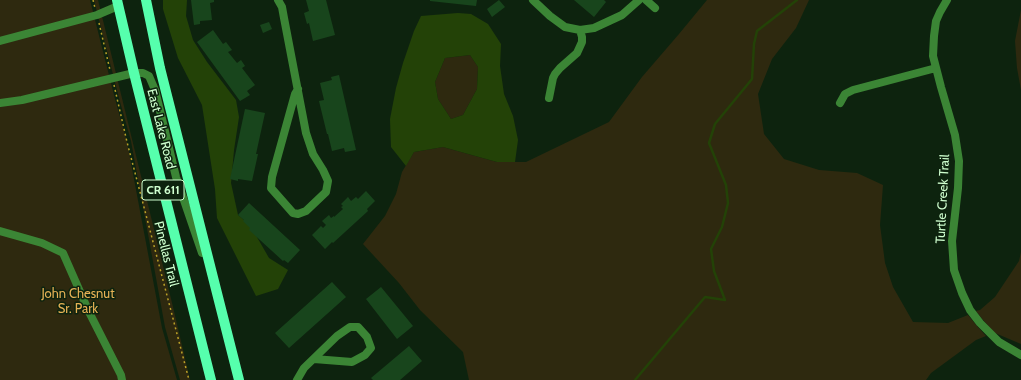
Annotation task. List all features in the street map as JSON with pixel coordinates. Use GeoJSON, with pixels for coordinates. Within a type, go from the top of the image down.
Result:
{"type":"FeatureCollection","features":[{"type":"Feature","properties":{"kind":"main road","name":"East Lake Road"},"geometry":{"type":"LineString","coordinates":[[146,0],[160,68],[239,380]]}},
{"type":"Feature","properties":{"kind":"main road","name":"East Lake Road"},"geometry":{"type":"LineString","coordinates":[[118,3],[134,73],[211,380]]}},
{"type":"Feature","properties":{"kind":"street"},"geometry":{"type":"LineString","coordinates":[[278,0],[282,7],[298,89],[306,133],[313,154],[328,181],[326,192],[306,211],[298,214],[293,213],[271,188],[272,177],[295,94],[298,89]]}},
{"type":"Feature","properties":{"kind":"street"},"geometry":{"type":"LineString","coordinates":[[533,0],[550,16],[565,27],[580,30],[594,28],[622,15],[639,0]]}},
{"type":"Feature","properties":{"kind":"street"},"geometry":{"type":"LineString","coordinates":[[646,0],[655,8]]}},
{"type":"Feature","properties":{"kind":"street","name":"Turtle Creek Trail"},"geometry":{"type":"LineString","coordinates":[[947,0],[936,20],[933,56],[955,135],[959,161],[958,188],[952,241],[956,278],[970,310],[980,323],[999,342],[1021,355]]}},
{"type":"Feature","properties":{"kind":"street"},"geometry":{"type":"LineString","coordinates":[[0,41],[97,15],[118,3]]}},
{"type":"Feature","properties":{"kind":"street"},"geometry":{"type":"LineString","coordinates":[[549,98],[555,74],[577,53],[582,42],[580,30]]}},
{"type":"Feature","properties":{"kind":"street"},"geometry":{"type":"LineString","coordinates":[[840,103],[845,94],[853,90],[936,68]]}},
{"type":"Feature","properties":{"kind":"street"},"geometry":{"type":"LineString","coordinates":[[0,102],[22,100],[134,73],[143,73],[149,76],[153,83],[176,177],[216,291]]}},
{"type":"Feature","properties":{"kind":"street"},"geometry":{"type":"LineString","coordinates":[[0,231],[42,243],[63,253],[89,312],[121,375],[122,380]]}},
{"type":"Feature","properties":{"kind":"street"},"geometry":{"type":"LineString","coordinates":[[297,380],[304,368],[337,336],[350,327],[358,327],[367,337],[371,348],[365,355],[352,362],[314,359]]}},
{"type":"Feature","properties":{"kind":"path","name":"Pinellas Trail"},"geometry":{"type":"LineString","coordinates":[[97,15],[107,61],[113,78],[189,380]]}},
{"type":"Feature","properties":{"kind":"green space","name":"John Chesnut Sr. Park"},"geometry":{"type":"Polygon","coordinates":[[[0,0],[90,0],[127,142],[162,328],[177,380],[0,380],[0,0]]]}},
{"type":"Feature","properties":{"kind":"green space"},"geometry":{"type":"Polygon","coordinates":[[[94,0],[98,0],[190,380],[180,380],[165,327],[131,141],[94,0]]]}},
{"type":"Feature","properties":{"kind":"green space"},"geometry":{"type":"Polygon","coordinates":[[[707,0],[809,0],[796,28],[772,59],[758,94],[764,134],[784,159],[819,170],[857,173],[883,185],[880,225],[885,263],[893,287],[913,322],[948,323],[968,315],[986,336],[976,340],[931,373],[926,380],[469,380],[463,352],[420,310],[399,283],[363,244],[385,216],[396,194],[402,172],[414,152],[443,147],[497,162],[526,162],[609,122],[642,77],[707,0]]]}},
{"type":"Feature","properties":{"kind":"green space"},"geometry":{"type":"Polygon","coordinates":[[[1021,10],[1021,90],[1017,68],[1015,41],[1021,10]]]}},
{"type":"Feature","properties":{"kind":"green space"},"geometry":{"type":"Polygon","coordinates":[[[470,55],[478,67],[477,89],[463,115],[451,119],[438,99],[435,82],[445,58],[470,55]]]}},
{"type":"Feature","properties":{"kind":"green space"},"geometry":{"type":"Polygon","coordinates":[[[1021,252],[1021,344],[995,333],[976,311],[980,310],[995,297],[1019,261],[1021,252]]]}},
{"type":"Feature","properties":{"kind":"shaded area"},"geometry":{"type":"Polygon","coordinates":[[[163,0],[187,0],[186,16],[193,40],[207,62],[236,100],[239,117],[231,183],[238,215],[250,225],[269,258],[288,270],[278,289],[256,296],[217,218],[215,189],[202,105],[178,58],[163,9],[163,0]]]}},
{"type":"Feature","properties":{"kind":"shaded area"},"geometry":{"type":"Polygon","coordinates":[[[458,13],[471,14],[488,24],[501,44],[500,66],[504,94],[513,116],[518,140],[515,162],[497,162],[443,147],[414,152],[406,166],[391,147],[390,119],[396,88],[414,31],[421,16],[458,13]],[[470,55],[445,58],[435,82],[438,99],[451,119],[463,115],[477,89],[478,67],[470,55]]]}},
{"type":"Feature","properties":{"kind":"building"},"geometry":{"type":"Polygon","coordinates":[[[191,0],[214,0],[214,2],[210,3],[212,20],[200,21],[200,24],[194,25],[191,0]]]}},
{"type":"Feature","properties":{"kind":"building"},"geometry":{"type":"Polygon","coordinates":[[[306,0],[326,0],[335,35],[313,41],[309,23],[307,24],[304,13],[309,11],[306,0]]]}},
{"type":"Feature","properties":{"kind":"building"},"geometry":{"type":"Polygon","coordinates":[[[430,0],[477,0],[476,6],[430,0]]]}},
{"type":"Feature","properties":{"kind":"building"},"geometry":{"type":"Polygon","coordinates":[[[499,0],[505,7],[492,17],[487,9],[499,0]]]}},
{"type":"Feature","properties":{"kind":"building"},"geometry":{"type":"Polygon","coordinates":[[[574,0],[604,0],[606,2],[594,17],[574,0]]]}},
{"type":"Feature","properties":{"kind":"building"},"geometry":{"type":"Polygon","coordinates":[[[269,22],[272,29],[263,33],[260,25],[269,22]]]}},
{"type":"Feature","properties":{"kind":"building"},"geometry":{"type":"Polygon","coordinates":[[[213,30],[223,44],[226,42],[232,50],[228,52],[237,63],[241,60],[245,66],[242,68],[255,85],[247,91],[250,95],[240,101],[197,42],[213,30]]]}},
{"type":"Feature","properties":{"kind":"building"},"geometry":{"type":"Polygon","coordinates":[[[339,75],[356,150],[345,152],[344,148],[332,151],[319,101],[324,100],[320,83],[332,80],[331,77],[339,75]]]}},
{"type":"Feature","properties":{"kind":"building"},"geometry":{"type":"Polygon","coordinates":[[[245,109],[265,113],[252,181],[238,179],[238,181],[230,179],[245,109]]]}},
{"type":"Feature","properties":{"kind":"building"},"geometry":{"type":"Polygon","coordinates":[[[366,191],[375,201],[367,209],[368,211],[325,249],[312,235],[321,226],[323,228],[326,225],[322,221],[329,215],[331,218],[334,217],[343,209],[341,204],[348,197],[351,201],[356,197],[358,199],[366,191]]]}},
{"type":"Feature","properties":{"kind":"building"},"geometry":{"type":"Polygon","coordinates":[[[249,203],[300,250],[288,263],[284,260],[283,261],[249,230],[250,228],[238,215],[249,203]]]}},
{"type":"Feature","properties":{"kind":"building"},"geometry":{"type":"Polygon","coordinates":[[[332,282],[346,297],[289,348],[275,333],[332,282]]]}},
{"type":"Feature","properties":{"kind":"building"},"geometry":{"type":"Polygon","coordinates":[[[381,287],[413,326],[397,339],[366,299],[381,287]]]}},
{"type":"Feature","properties":{"kind":"building"},"geometry":{"type":"Polygon","coordinates":[[[409,346],[422,361],[400,380],[373,380],[371,378],[409,346]]]}},
{"type":"Feature","properties":{"kind":"waterway"},"geometry":{"type":"LineString","coordinates":[[635,380],[705,297],[725,300],[714,271],[711,249],[722,227],[728,203],[726,185],[709,143],[715,124],[752,79],[754,44],[757,31],[797,0]]}}]}
